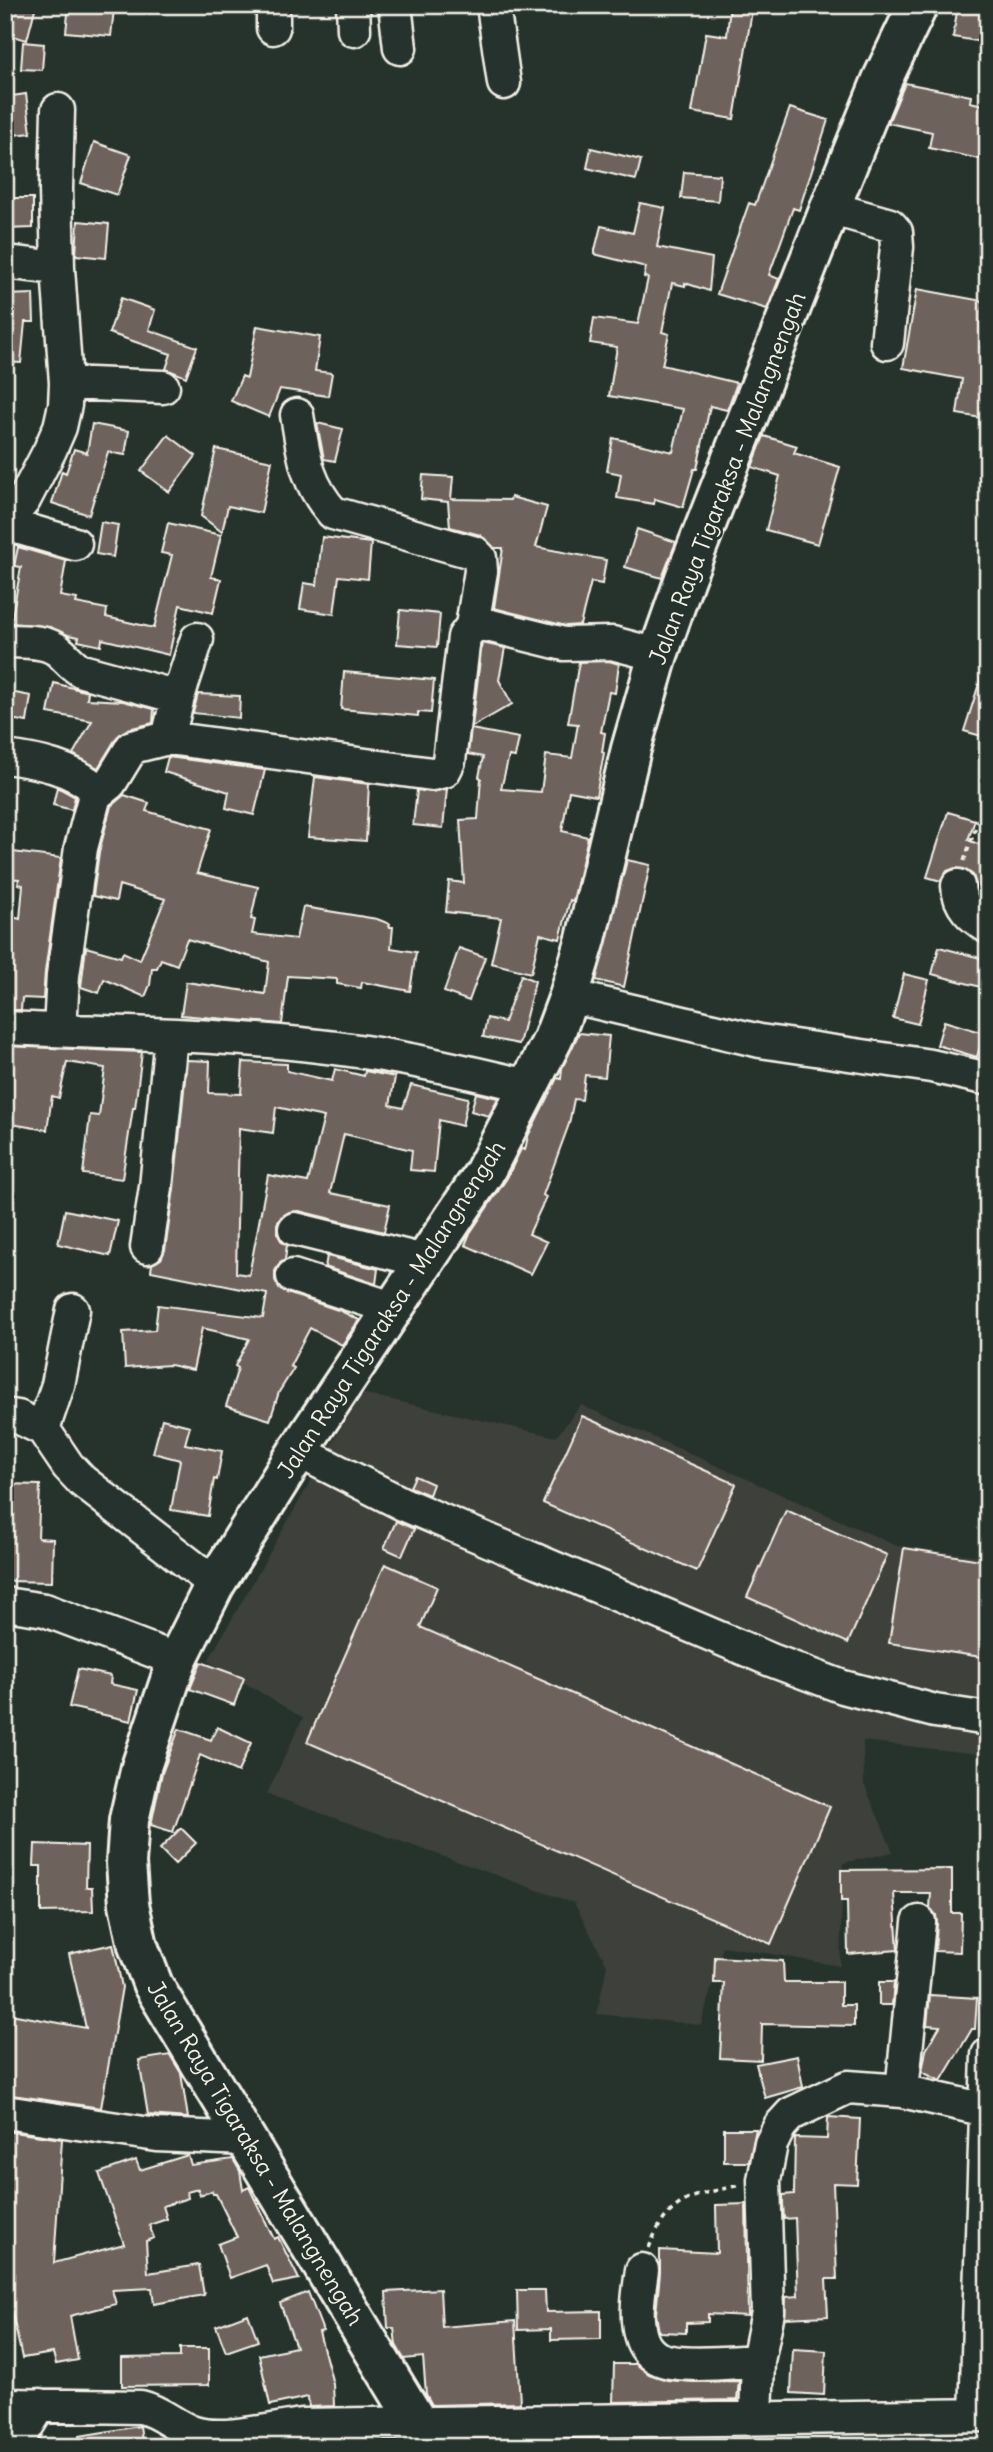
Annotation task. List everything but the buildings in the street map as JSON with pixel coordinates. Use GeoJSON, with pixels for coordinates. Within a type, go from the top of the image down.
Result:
{"type":"FeatureCollection","features":[{"type":"Feature","properties":{"kind":"main road","name":"Jalan Raya Tigaraksa - Malangnengah"},"geometry":{"type":"LineString","coordinates":[[425,2435],[153,1985],[138,1946],[129,1904],[126,1863],[129,1820],[141,1767],[177,1660],[215,1584],[298,1451],[484,1173],[553,1039],[569,996],[599,888],[631,748],[658,655],[685,578],[882,79],[918,5]]}},
{"type":"Feature","properties":{"kind":"street"},"geometry":{"type":"LineString","coordinates":[[395,5],[400,48]]}},
{"type":"Feature","properties":{"kind":"street"},"geometry":{"type":"LineString","coordinates":[[493,5],[504,83]]}},
{"type":"Feature","properties":{"kind":"street"},"geometry":{"type":"LineString","coordinates":[[58,110],[56,190],[65,405],[50,450],[24,500],[5,524],[75,544]]}},
{"type":"Feature","properties":{"kind":"street"},"geometry":{"type":"LineString","coordinates":[[830,208],[890,225],[896,233],[897,247],[887,343]]}},
{"type":"Feature","properties":{"kind":"street"},"geometry":{"type":"LineString","coordinates":[[5,262],[58,268]]}},
{"type":"Feature","properties":{"kind":"street"},"geometry":{"type":"LineString","coordinates":[[66,383],[163,387]]}},
{"type":"Feature","properties":{"kind":"street"},"geometry":{"type":"LineString","coordinates":[[60,1030],[63,975],[81,848],[93,799],[98,791],[110,783],[132,747],[168,738],[432,775],[444,771],[449,761],[464,637],[472,626],[481,571],[480,558],[475,553],[333,513],[312,483],[296,415]]}},
{"type":"Feature","properties":{"kind":"street"},"geometry":{"type":"LineString","coordinates":[[472,626],[483,624],[564,644],[612,643],[658,655]]}},
{"type":"Feature","properties":{"kind":"street"},"geometry":{"type":"LineString","coordinates":[[168,738],[197,639]]}},
{"type":"Feature","properties":{"kind":"street"},"geometry":{"type":"LineString","coordinates":[[5,641],[42,644],[54,648],[69,664],[82,671],[107,680],[178,697]]}},
{"type":"Feature","properties":{"kind":"street"},"geometry":{"type":"LineString","coordinates":[[5,757],[55,767],[90,784],[98,791]]}},
{"type":"Feature","properties":{"kind":"street"},"geometry":{"type":"LineString","coordinates":[[958,886],[961,901],[968,911],[988,927]]}},
{"type":"Feature","properties":{"kind":"street"},"geometry":{"type":"LineString","coordinates":[[569,996],[760,1041],[931,1066],[988,1079]]}},
{"type":"Feature","properties":{"kind":"street"},"geometry":{"type":"LineString","coordinates":[[5,1028],[258,1041],[383,1055],[529,1086]]}},
{"type":"Feature","properties":{"kind":"street"},"geometry":{"type":"LineString","coordinates":[[147,1247],[166,1100],[171,1036]]}},
{"type":"Feature","properties":{"kind":"street"},"geometry":{"type":"LineString","coordinates":[[295,1229],[424,1261]]}},
{"type":"Feature","properties":{"kind":"street"},"geometry":{"type":"LineString","coordinates":[[293,1276],[392,1308]]}},
{"type":"Feature","properties":{"kind":"street"},"geometry":{"type":"LineString","coordinates":[[43,1429],[58,1385],[73,1310]]}},
{"type":"Feature","properties":{"kind":"street"},"geometry":{"type":"LineString","coordinates":[[5,1415],[18,1417],[43,1429],[68,1466],[82,1481],[215,1584]]}},
{"type":"Feature","properties":{"kind":"street"},"geometry":{"type":"LineString","coordinates":[[298,1451],[403,1504],[771,1660],[843,1687],[935,1711],[988,1718]]}},
{"type":"Feature","properties":{"kind":"street"},"geometry":{"type":"LineString","coordinates":[[5,1604],[45,1610],[177,1660]]}},
{"type":"Feature","properties":{"kind":"street"},"geometry":{"type":"LineString","coordinates":[[902,2091],[919,1922]]}},
{"type":"Feature","properties":{"kind":"street"},"geometry":{"type":"LineString","coordinates":[[5,2405],[141,2407],[155,2410],[186,2430],[207,2436],[302,2425],[425,2435],[756,2417],[982,2415],[988,2055]]}},
{"type":"Feature","properties":{"kind":"street"},"geometry":{"type":"LineString","coordinates":[[756,2417],[758,2361],[768,2312],[764,2180],[771,2144],[780,2126],[791,2114],[848,2087],[902,2091],[986,2110]]}},
{"type":"Feature","properties":{"kind":"street"},"geometry":{"type":"LineString","coordinates":[[5,2112],[157,2135],[245,2139]]}},
{"type":"Feature","properties":{"kind":"street"},"geometry":{"type":"LineString","coordinates":[[642,2270],[638,2308],[641,2338],[653,2354],[676,2362],[758,2361]]}},
{"type":"Feature","properties":{"kind":"street"},"geometry":{"type":"LineString","coordinates":[[14,2447],[40,2405]]}},
{"type":"Feature","properties":{"kind":"path"},"geometry":{"type":"LineString","coordinates":[[958,886],[988,793]]}},
{"type":"Feature","properties":{"kind":"path"},"geometry":{"type":"LineString","coordinates":[[642,2270],[653,2237],[673,2208],[690,2197],[764,2180]]}},
{"type":"Feature","properties":{"kind":"shaded area"},"geometry":{"type":"Polygon","coordinates":[[[361,1393],[556,1437],[581,1405],[897,1546],[988,1557],[988,1755],[863,1741],[864,1784],[893,1852],[843,1863],[840,1966],[723,1946],[701,2025],[597,2014],[607,1965],[574,1903],[267,1794],[303,1718],[208,1661],[361,1393]]]}}]}
